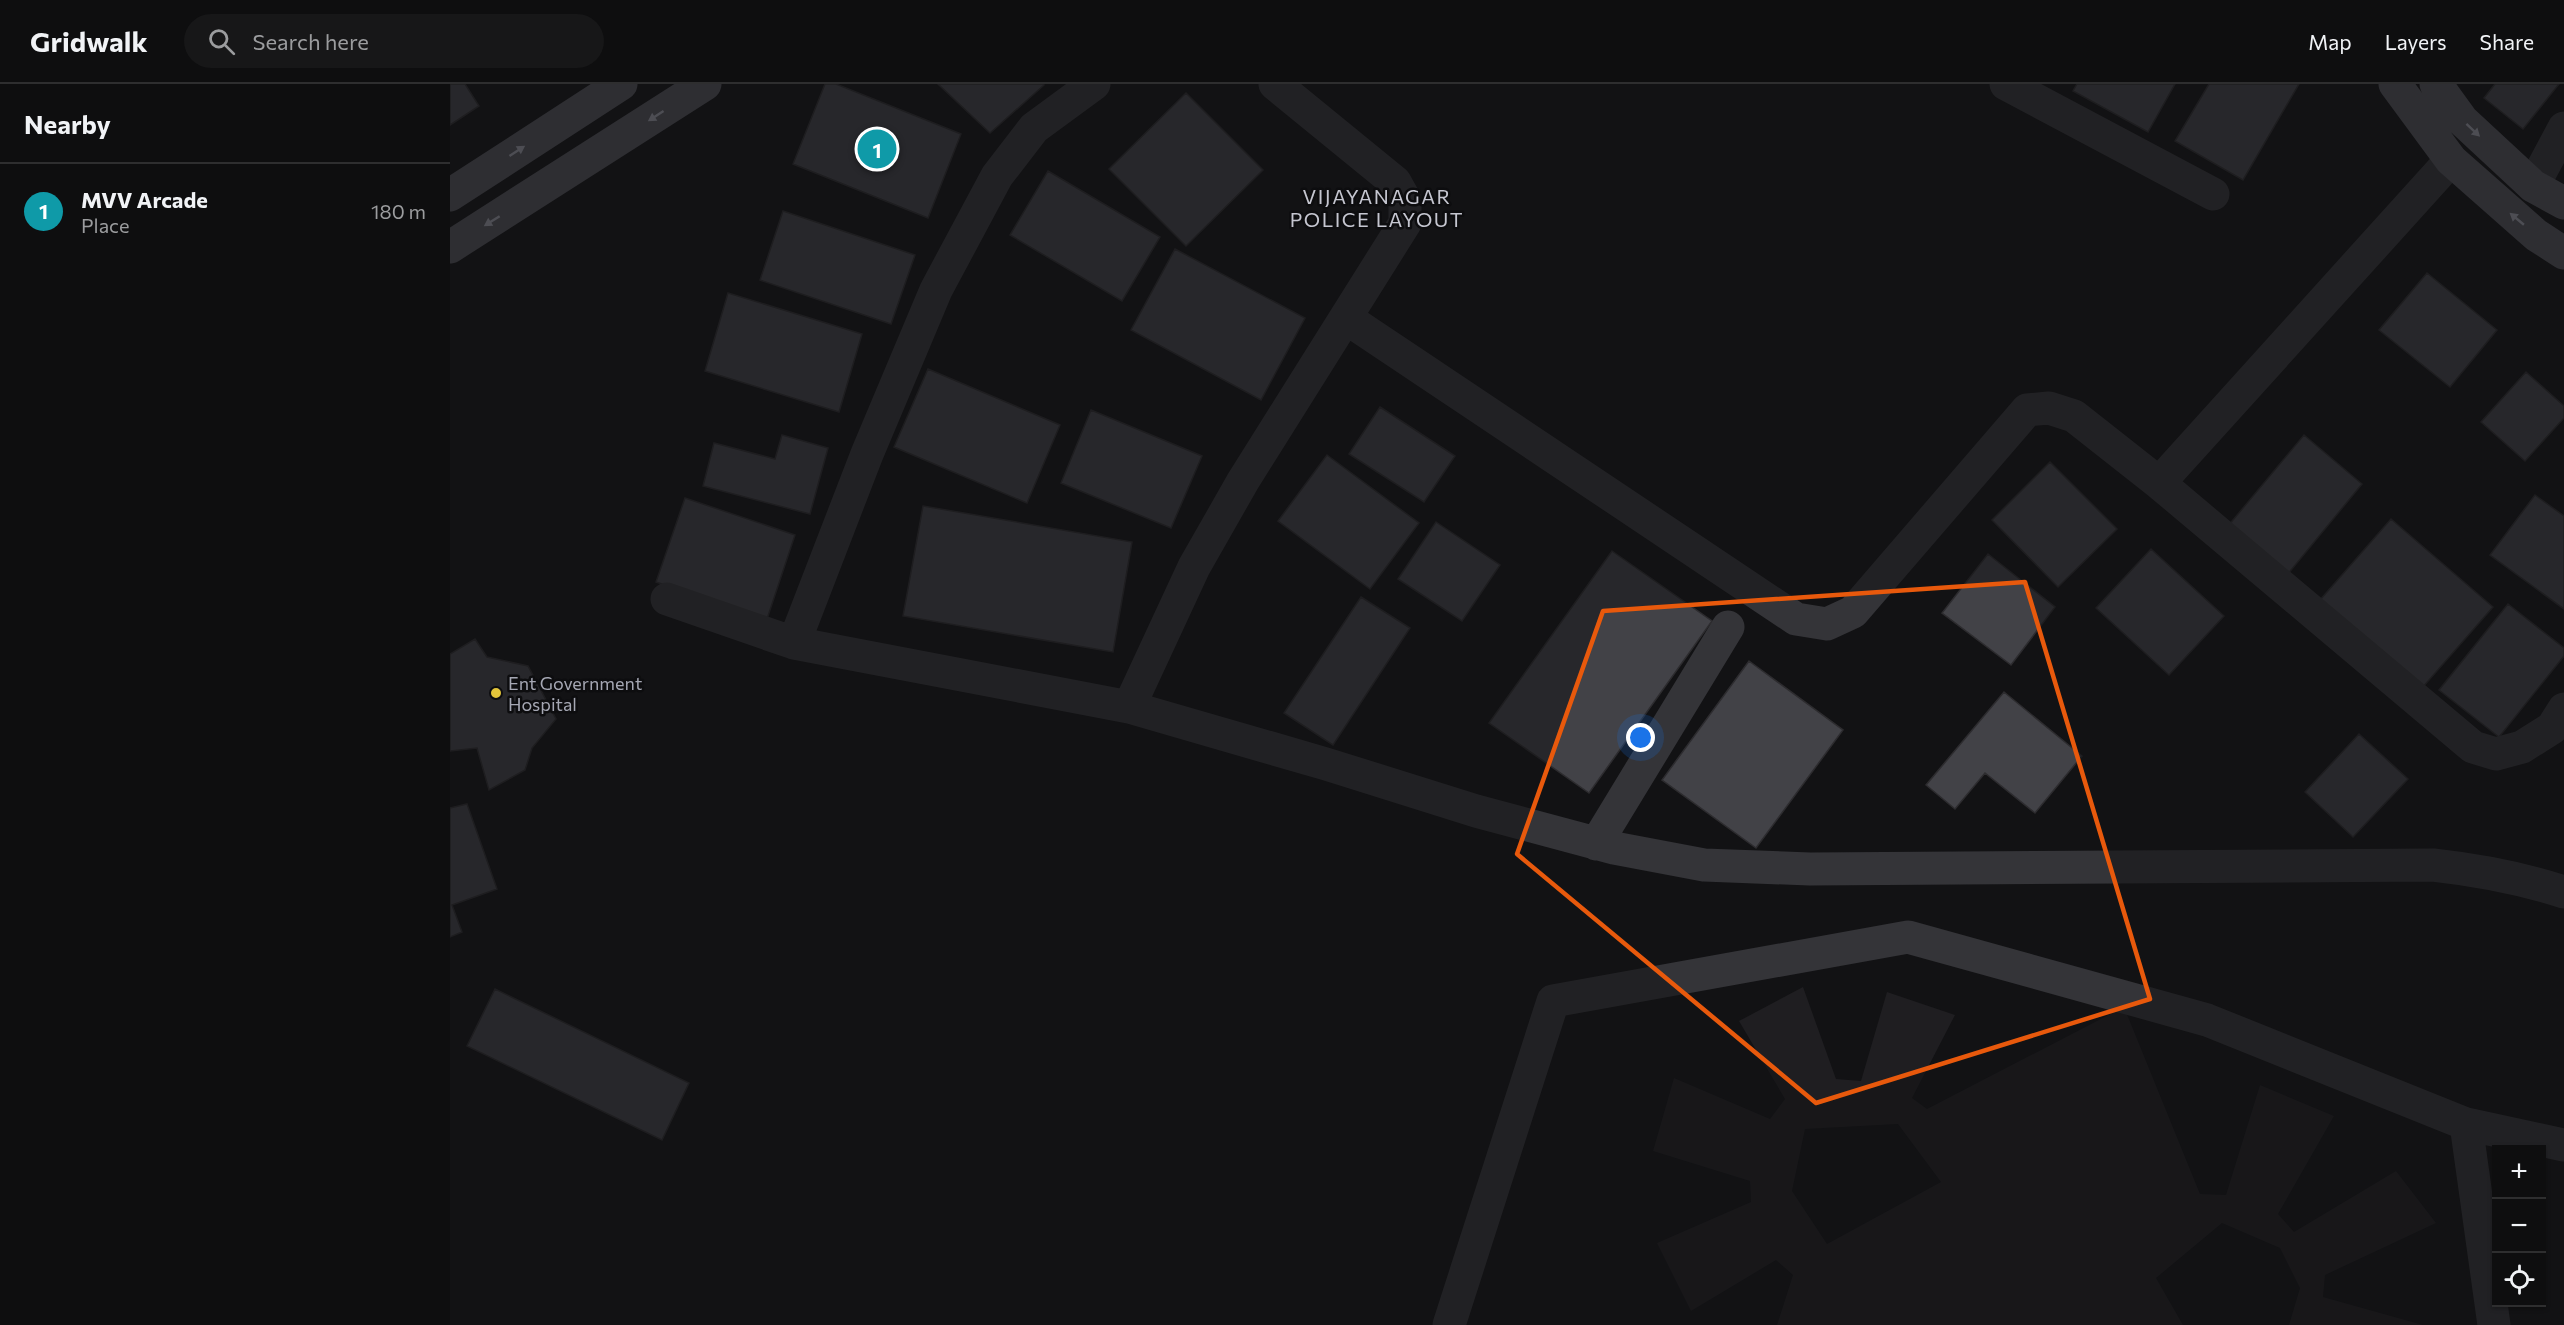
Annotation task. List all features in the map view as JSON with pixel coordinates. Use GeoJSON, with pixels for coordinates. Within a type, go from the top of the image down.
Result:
{"type":"FeatureCollection","features":[{"type":"Feature","properties":{"kind":"main road"},"geometry":{"type":"LineString","coordinates":[[450,195],[621,84]]}},
{"type":"Feature","properties":{"kind":"main road"},"geometry":{"type":"LineString","coordinates":[[450,247],[705,84]]}},
{"type":"Feature","properties":{"kind":"main road"},"geometry":{"type":"LineString","coordinates":[[2395,84],[2451,159],[2536,235],[2564,253]]}},
{"type":"Feature","properties":{"kind":"main road"},"geometry":{"type":"LineString","coordinates":[[2436,84],[2462,120],[2533,186],[2564,203]]}},
{"type":"Feature","properties":{"kind":"street"},"geometry":{"type":"LineString","coordinates":[[794,643],[867,454],[936,290],[997,176],[1034,128],[1094,84]]}},
{"type":"Feature","properties":{"kind":"street"},"geometry":{"type":"LineString","coordinates":[[1129,708],[1194,567],[1243,482],[1405,223],[1405,200],[1395,182],[1275,84]]}},
{"type":"Feature","properties":{"kind":"street"},"geometry":{"type":"LineString","coordinates":[[2006,84],[2213,194]]}},
{"type":"Feature","properties":{"kind":"street"},"geometry":{"type":"LineString","coordinates":[[2533,186],[2564,128]]}},
{"type":"Feature","properties":{"kind":"street"},"geometry":{"type":"LineString","coordinates":[[2159,483],[2451,159]]}},
{"type":"Feature","properties":{"kind":"street"},"geometry":{"type":"LineString","coordinates":[[1346,318],[1796,619],[1827,624],[1853,612],[2027,410],[2049,408],[2074,416],[2159,483],[2473,747],[2496,754],[2522,747],[2552,728],[2564,709]]}},
{"type":"Feature","properties":{"kind":"street"},"geometry":{"type":"LineString","coordinates":[[667,599],[794,643],[1129,708],[1326,764],[1476,811],[1596,844],[1704,865],[1809,869],[2433,865],[2484,871],[2564,892]]}},
{"type":"Feature","properties":{"kind":"street"},"geometry":{"type":"LineString","coordinates":[[1596,844],[1728,627]]}},
{"type":"Feature","properties":{"kind":"street"},"geometry":{"type":"LineString","coordinates":[[1449,1325],[1553,1001],[1908,937],[2207,1020],[2466,1124],[2564,1145]]}},
{"type":"Feature","properties":{"kind":"street"},"geometry":{"type":"LineString","coordinates":[[2466,1124],[2494,1325]]}},
{"type":"Feature","properties":{"kind":"highlighted area"},"geometry":{"type":"Polygon","coordinates":[[[2025,582],[2150,999],[1816,1103],[1517,854],[1603,611],[2025,582]]]}},
{"type":"Feature","properties":{"kind":"shaded area"},"geometry":{"type":"Polygon","coordinates":[[[1803,987],[1836,1079],[1861,1081],[1887,992],[1955,1015],[1912,1098],[1927,1109],[2124,1007],[2200,1194],[2226,1195],[2260,1085],[2334,1116],[2278,1214],[2294,1232],[2396,1171],[2436,1223],[2325,1275],[2323,1297],[2423,1325],[2289,1325],[2300,1288],[2280,1248],[2222,1223],[2156,1278],[2183,1325],[1777,1325],[1793,1275],[1776,1260],[1691,1311],[1657,1243],[1751,1202],[1750,1181],[1653,1151],[1674,1078],[1770,1119],[1785,1099],[1739,1021],[1803,987]],[[1898,1124],[1805,1129],[1792,1191],[1827,1244],[1941,1182],[1898,1124]]]}},
{"type":"Feature","properties":{"kind":"building"},"geometry":{"type":"Polygon","coordinates":[[[450,84],[465,84],[479,106],[450,125],[450,84]]]}},
{"type":"Feature","properties":{"kind":"building"},"geometry":{"type":"Polygon","coordinates":[[[825,84],[836,84],[961,134],[928,218],[793,164],[825,84]]]}},
{"type":"Feature","properties":{"kind":"building"},"geometry":{"type":"Polygon","coordinates":[[[938,84],[1043,84],[1044,85],[990,133],[938,84]]]}},
{"type":"Feature","properties":{"kind":"building"},"geometry":{"type":"Polygon","coordinates":[[[2077,84],[2175,84],[2148,132],[2073,91],[2077,84]]]}},
{"type":"Feature","properties":{"kind":"building"},"geometry":{"type":"Polygon","coordinates":[[[2209,84],[2299,84],[2243,180],[2175,141],[2209,84]]]}},
{"type":"Feature","properties":{"kind":"building"},"geometry":{"type":"Polygon","coordinates":[[[2495,84],[2559,84],[2523,129],[2484,98],[2495,84]]]}},
{"type":"Feature","properties":{"kind":"building"},"geometry":{"type":"Polygon","coordinates":[[[1186,93],[1263,170],[1186,246],[1109,169],[1186,93]]]}},
{"type":"Feature","properties":{"kind":"building"},"geometry":{"type":"Polygon","coordinates":[[[1048,171],[1160,237],[1122,301],[1010,235],[1048,171]]]}},
{"type":"Feature","properties":{"kind":"building"},"geometry":{"type":"Polygon","coordinates":[[[783,211],[915,255],[891,324],[760,280],[783,211]]]}},
{"type":"Feature","properties":{"kind":"building"},"geometry":{"type":"Polygon","coordinates":[[[1175,249],[1305,318],[1261,400],[1131,330],[1175,249]]]}},
{"type":"Feature","properties":{"kind":"building"},"geometry":{"type":"Polygon","coordinates":[[[2427,273],[2497,330],[2450,387],[2379,330],[2427,273]]]}},
{"type":"Feature","properties":{"kind":"building"},"geometry":{"type":"Polygon","coordinates":[[[728,293],[862,334],[839,412],[705,371],[728,293]]]}},
{"type":"Feature","properties":{"kind":"building"},"geometry":{"type":"Polygon","coordinates":[[[928,369],[1060,425],[1027,503],[894,447],[928,369]]]}},
{"type":"Feature","properties":{"kind":"building"},"geometry":{"type":"Polygon","coordinates":[[[2526,372],[2564,406],[2564,418],[2525,461],[2481,422],[2526,372]]]}},
{"type":"Feature","properties":{"kind":"building"},"geometry":{"type":"Polygon","coordinates":[[[1380,407],[1455,456],[1424,502],[1349,454],[1380,407]]]}},
{"type":"Feature","properties":{"kind":"building"},"geometry":{"type":"Polygon","coordinates":[[[1091,410],[1202,456],[1171,528],[1061,483],[1091,410]]]}},
{"type":"Feature","properties":{"kind":"building"},"geometry":{"type":"Polygon","coordinates":[[[782,435],[828,448],[810,514],[703,486],[714,443],[775,459],[782,435]]]}},
{"type":"Feature","properties":{"kind":"building"},"geometry":{"type":"Polygon","coordinates":[[[2304,435],[2362,484],[2287,575],[2228,526],[2304,435]]]}},
{"type":"Feature","properties":{"kind":"building"},"geometry":{"type":"Polygon","coordinates":[[[1327,455],[1419,523],[1370,589],[1278,521],[1327,455]]]}},
{"type":"Feature","properties":{"kind":"building"},"geometry":{"type":"Polygon","coordinates":[[[2050,462],[2117,529],[2058,587],[1992,520],[2050,462]]]}},
{"type":"Feature","properties":{"kind":"building"},"geometry":{"type":"Polygon","coordinates":[[[2535,495],[2564,516],[2564,609],[2490,555],[2535,495]]]}},
{"type":"Feature","properties":{"kind":"building"},"geometry":{"type":"Polygon","coordinates":[[[685,498],[795,535],[767,619],[656,582],[685,498]]]}},
{"type":"Feature","properties":{"kind":"building"},"geometry":{"type":"Polygon","coordinates":[[[923,506],[1132,542],[1113,652],[903,616],[923,506]]]}},
{"type":"Feature","properties":{"kind":"building"},"geometry":{"type":"Polygon","coordinates":[[[2391,519],[2493,607],[2422,688],[2320,600],[2391,519]]]}},
{"type":"Feature","properties":{"kind":"building"},"geometry":{"type":"Polygon","coordinates":[[[1436,522],[1500,565],[1462,621],[1398,579],[1436,522]]]}},
{"type":"Feature","properties":{"kind":"building"},"geometry":{"type":"Polygon","coordinates":[[[2151,549],[2224,616],[2169,675],[2096,608],[2151,549]]]}},
{"type":"Feature","properties":{"kind":"building"},"geometry":{"type":"Polygon","coordinates":[[[1612,551],[1712,621],[1589,793],[1489,723],[1612,551]]]}},
{"type":"Feature","properties":{"kind":"building"},"geometry":{"type":"Polygon","coordinates":[[[1988,554],[2055,607],[2011,665],[1942,613],[1988,554]]]}},
{"type":"Feature","properties":{"kind":"building"},"geometry":{"type":"Polygon","coordinates":[[[1361,597],[1410,628],[1333,745],[1284,713],[1361,597]]]}},
{"type":"Feature","properties":{"kind":"building"},"geometry":{"type":"Polygon","coordinates":[[[2508,604],[2564,648],[2564,656],[2499,737],[2439,690],[2508,604]]]}},
{"type":"Feature","properties":{"kind":"building","name":"Ent Government Hospital"},"geometry":{"type":"Polygon","coordinates":[[[475,639],[487,657],[528,666],[556,719],[532,748],[525,770],[489,790],[477,748],[450,751],[450,654],[475,639]]]}},
{"type":"Feature","properties":{"kind":"building"},"geometry":{"type":"Polygon","coordinates":[[[1749,661],[1843,730],[1756,848],[1662,780],[1749,661]]]}},
{"type":"Feature","properties":{"kind":"building"},"geometry":{"type":"Polygon","coordinates":[[[2004,692],[2082,756],[2035,813],[1985,773],[1955,809],[1926,785],[2004,692]]]}},
{"type":"Feature","properties":{"kind":"building"},"geometry":{"type":"Polygon","coordinates":[[[2359,734],[2408,779],[2353,837],[2305,792],[2359,734]]]}},
{"type":"Feature","properties":{"kind":"building"},"geometry":{"type":"Polygon","coordinates":[[[467,804],[497,889],[452,905],[462,932],[450,937],[450,808],[467,804]]]}},
{"type":"Feature","properties":{"kind":"building"},"geometry":{"type":"Polygon","coordinates":[[[495,989],[689,1083],[662,1140],[467,1046],[495,989]]]}},
{"type":"Feature","properties":{"kind":"place","name":"MVV Arcade"},"geometry":{"type":"Point","coordinates":[877,149]}},
{"type":"Feature","properties":{"kind":"place","name":"Ent Government Hospital"},"geometry":{"type":"Point","coordinates":[496,693]}},
{"type":"Feature","properties":{"kind":"district","name":"VIJAYANAGAR POLICE LAYOUT"},"geometry":{"type":"Point","coordinates":[1377,208]}}]}
